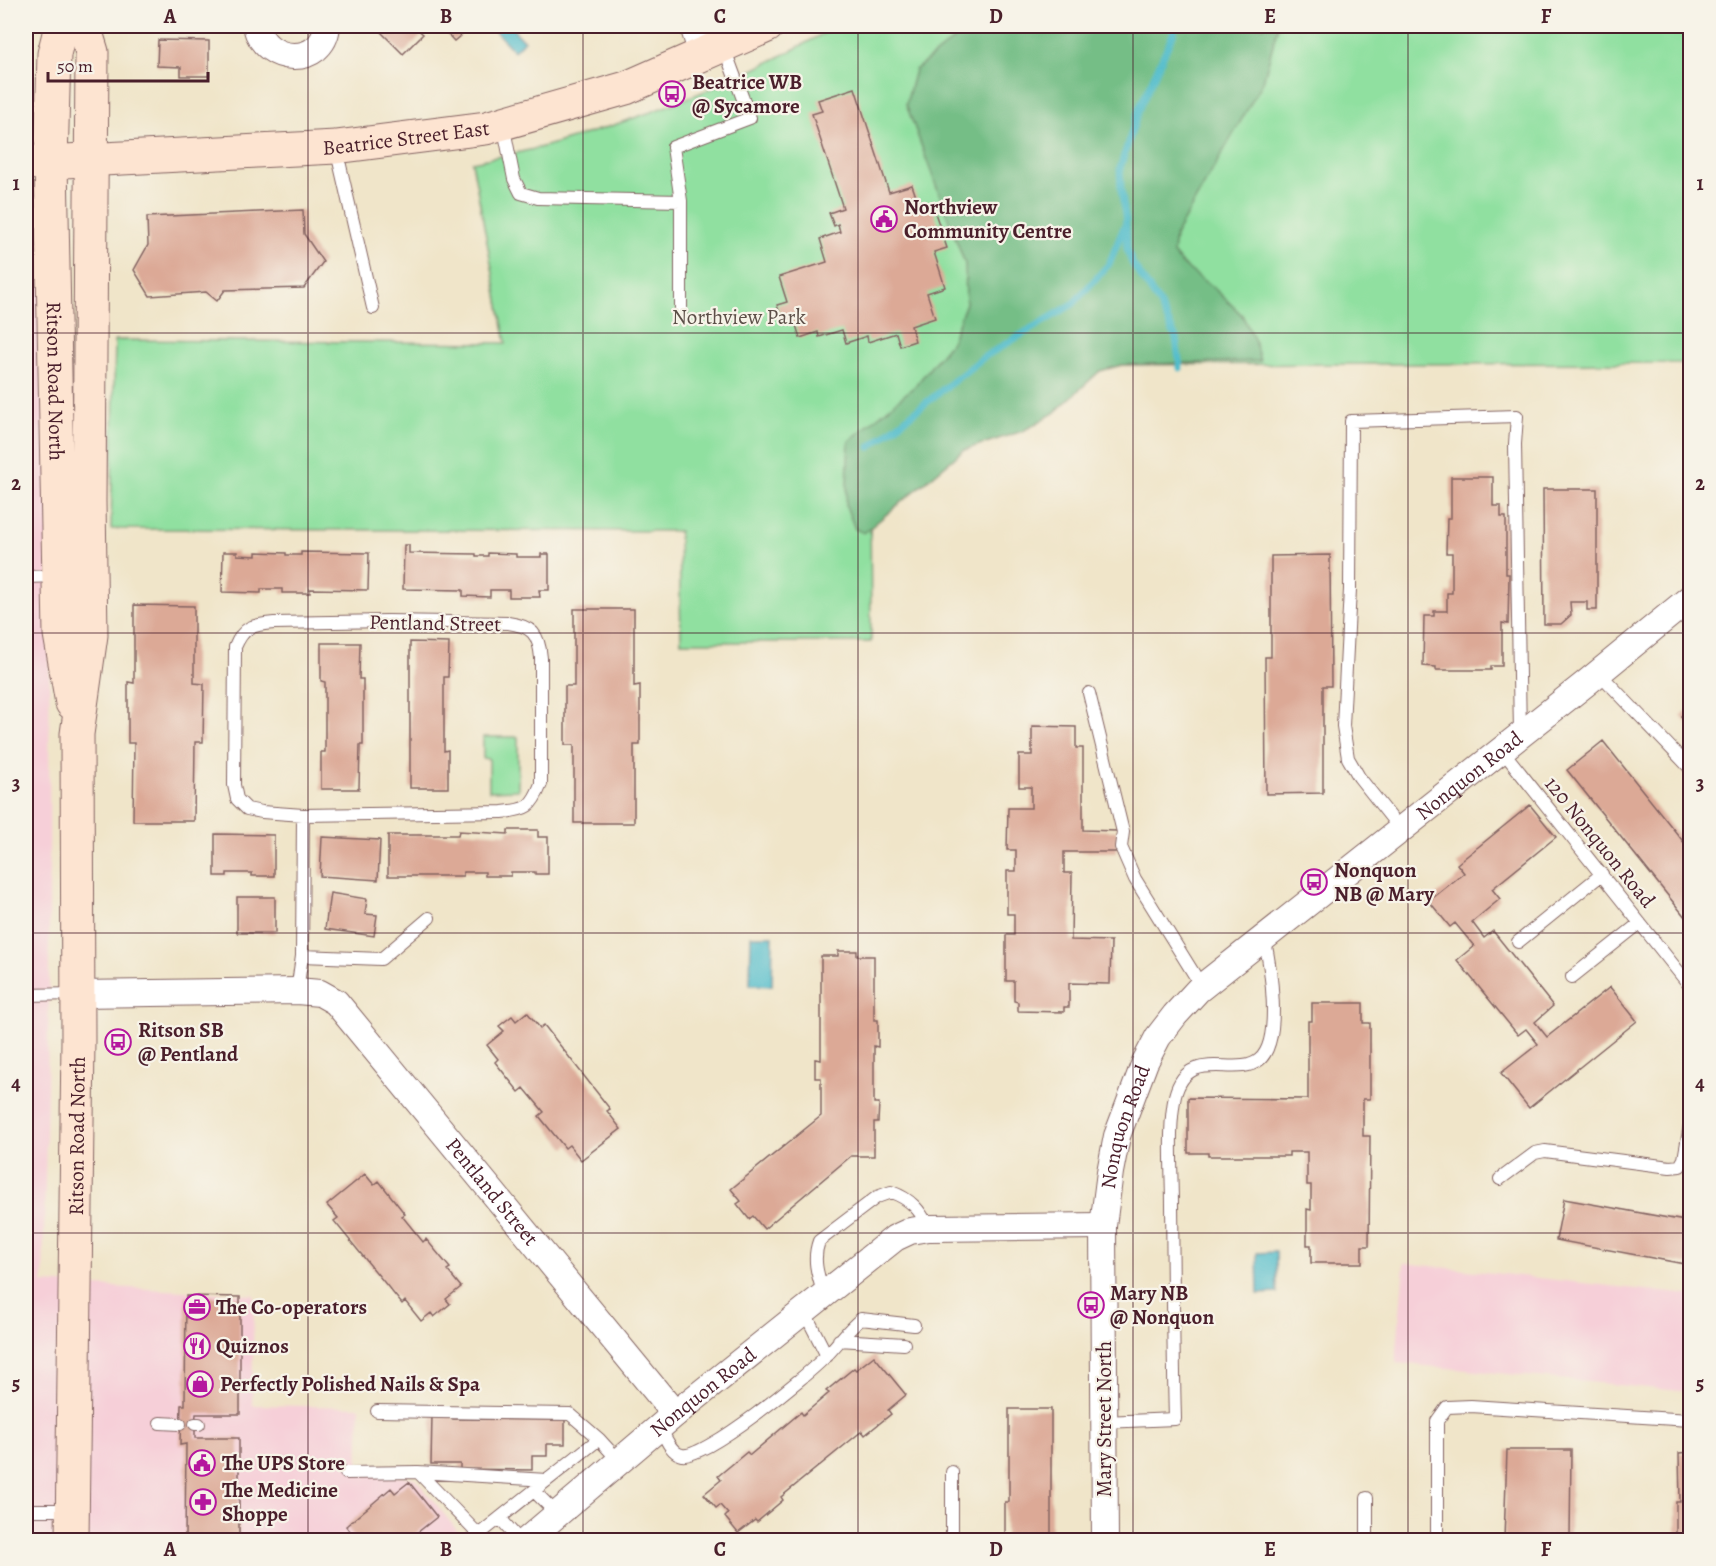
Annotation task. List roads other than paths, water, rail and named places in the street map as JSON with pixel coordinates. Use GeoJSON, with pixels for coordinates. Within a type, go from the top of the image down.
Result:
{"type":"FeatureCollection","features":[{"type":"Feature","properties":{"kind":"main road","name":"Ritson Road North"},"geometry":{"type":"LineString","coordinates":[[61,26],[54,54],[38,162],[60,576],[60,634],[77,734]]}},
{"type":"Feature","properties":{"kind":"main road","name":"Ritson Road North"},"geometry":{"type":"LineString","coordinates":[[73,1525],[78,994],[77,734],[91,635],[89,490],[92,52],[84,26]]}},
{"type":"Feature","properties":{"kind":"main road","name":"Beatrice Street East"},"geometry":{"type":"LineString","coordinates":[[38,162],[336,147],[486,128],[626,88],[706,42],[767,26]]}},
{"type":"Feature","properties":{"kind":"street"},"geometry":{"type":"LineString","coordinates":[[256,26],[265,45],[285,56],[300,56],[311,51],[321,41],[327,26]]}},
{"type":"Feature","properties":{"kind":"street","name":"Nonquon Road"},"geometry":{"type":"LineString","coordinates":[[527,1540],[667,1421],[895,1238],[910,1231],[929,1228],[1103,1226],[1117,1136],[1135,1086],[1158,1037],[1175,1015],[1202,987],[1599,673],[1690,598]]}},
{"type":"Feature","properties":{"kind":"street","name":"Pentland Street"},"geometry":{"type":"LineString","coordinates":[[78,994],[297,991],[320,993],[336,1002],[667,1421]]}},
{"type":"Feature","properties":{"kind":"street","name":"Mary Street North"},"geometry":{"type":"LineString","coordinates":[[1103,1226],[1105,1540]]}},
{"type":"Feature","properties":{"kind":"lane"},"geometry":{"type":"LineString","coordinates":[[681,312],[681,201],[673,147],[750,118],[706,42]]}},
{"type":"Feature","properties":{"kind":"lane"},"geometry":{"type":"LineString","coordinates":[[503,123],[514,179],[521,193],[538,198],[681,201]]}},
{"type":"Feature","properties":{"kind":"lane"},"geometry":{"type":"LineString","coordinates":[[336,147],[374,308]]}},
{"type":"Feature","properties":{"kind":"lane"},"geometry":{"type":"LineString","coordinates":[[1401,830],[1359,777],[1348,758],[1343,726],[1350,589],[1351,421],[1517,416],[1511,743]]}},
{"type":"Feature","properties":{"kind":"lane"},"geometry":{"type":"LineString","coordinates":[[26,577],[60,576]]}},
{"type":"Feature","properties":{"kind":"lane","name":"Pentland Street"},"geometry":{"type":"LineString","coordinates":[[388,621],[508,623],[522,625],[532,631],[540,643],[542,658],[541,784],[529,806],[502,812],[303,815],[247,809],[237,799],[234,785],[235,647],[241,632],[258,625],[274,623],[388,621]]}},
{"type":"Feature","properties":{"kind":"lane"},"geometry":{"type":"LineString","coordinates":[[1599,673],[1690,768]]}},
{"type":"Feature","properties":{"kind":"lane"},"geometry":{"type":"LineString","coordinates":[[1089,693],[1123,832],[1122,847],[1135,879],[1202,987]]}},
{"type":"Feature","properties":{"kind":"lane","name":"120 Nonquon Road"},"geometry":{"type":"LineString","coordinates":[[1511,743],[1602,874],[1690,986]]}},
{"type":"Feature","properties":{"kind":"lane"},"geometry":{"type":"LineString","coordinates":[[297,991],[302,957],[303,815]]}},
{"type":"Feature","properties":{"kind":"lane"},"geometry":{"type":"LineString","coordinates":[[1518,942],[1602,874]]}},
{"type":"Feature","properties":{"kind":"lane"},"geometry":{"type":"LineString","coordinates":[[302,957],[381,959],[429,918]]}},
{"type":"Feature","properties":{"kind":"lane"},"geometry":{"type":"LineString","coordinates":[[1572,977],[1640,923]]}},
{"type":"Feature","properties":{"kind":"lane"},"geometry":{"type":"LineString","coordinates":[[1104,1422],[1175,1419],[1172,1155],[1174,1099],[1182,1079],[1199,1067],[1248,1065],[1258,1062],[1264,1055],[1272,1022],[1273,985],[1264,937]]}},
{"type":"Feature","properties":{"kind":"lane"},"geometry":{"type":"LineString","coordinates":[[26,995],[78,994]]}},
{"type":"Feature","properties":{"kind":"lane"},"geometry":{"type":"LineString","coordinates":[[1500,1179],[1535,1153],[1545,1150],[1670,1167],[1680,1166],[1684,1159],[1690,1125]]}},
{"type":"Feature","properties":{"kind":"lane"},"geometry":{"type":"LineString","coordinates":[[824,1295],[815,1260],[815,1251],[819,1241],[877,1197],[891,1192],[909,1200],[922,1214],[929,1228]]}},
{"type":"Feature","properties":{"kind":"lane"},"geometry":{"type":"LineString","coordinates":[[804,1311],[827,1356]]}},
{"type":"Feature","properties":{"kind":"lane"},"geometry":{"type":"LineString","coordinates":[[667,1421],[673,1450],[679,1455],[687,1456],[716,1443],[794,1384],[827,1356],[848,1329],[861,1319],[914,1325]]}},
{"type":"Feature","properties":{"kind":"lane"},"geometry":{"type":"LineString","coordinates":[[839,1340],[904,1344]]}},
{"type":"Feature","properties":{"kind":"lane"},"geometry":{"type":"LineString","coordinates":[[1437,1540],[1437,1421],[1447,1407],[1472,1406],[1690,1420]]}},
{"type":"Feature","properties":{"kind":"lane"},"geometry":{"type":"LineString","coordinates":[[377,1411],[570,1414],[599,1439],[619,1461]]}},
{"type":"Feature","properties":{"kind":"lane"},"geometry":{"type":"LineString","coordinates":[[160,1423],[180,1424]]}},
{"type":"Feature","properties":{"kind":"lane"},"geometry":{"type":"LineString","coordinates":[[418,1472],[476,1538],[599,1439]]}},
{"type":"Feature","properties":{"kind":"lane"},"geometry":{"type":"LineString","coordinates":[[346,1473],[418,1472],[547,1480]]}},
{"type":"Feature","properties":{"kind":"lane"},"geometry":{"type":"LineString","coordinates":[[951,1540],[952,1472]]}},
{"type":"Feature","properties":{"kind":"lane"},"geometry":{"type":"LineString","coordinates":[[534,1491],[557,1514]]}},
{"type":"Feature","properties":{"kind":"lane"},"geometry":{"type":"LineString","coordinates":[[1367,1498],[1368,1540]]}},
{"type":"Feature","properties":{"kind":"lane"},"geometry":{"type":"LineString","coordinates":[[26,1510],[73,1525]]}},
{"type":"Feature","properties":{"kind":"lane"},"geometry":{"type":"LineString","coordinates":[[500,1518],[519,1540]]}},
{"type":"Feature","properties":{"kind":"water"},"geometry":{"type":"Polygon","coordinates":[[[499,26],[510,26],[524,41],[514,51],[494,30],[499,26]]]}},
{"type":"Feature","properties":{"kind":"water"},"geometry":{"type":"Polygon","coordinates":[[[751,936],[773,936],[772,986],[750,985],[751,936]]]}},
{"type":"Feature","properties":{"kind":"water"},"geometry":{"type":"Polygon","coordinates":[[[1276,1252],[1277,1293],[1258,1294],[1257,1253],[1276,1252]]]}},
{"type":"Feature","properties":{"kind":"waterway"},"geometry":{"type":"LineString","coordinates":[[870,447],[984,357],[1073,304],[1109,264],[1126,222],[1120,168],[1139,109],[1174,32],[1173,26]]}},
{"type":"Feature","properties":{"kind":"waterway"},"geometry":{"type":"LineString","coordinates":[[1126,225],[1127,249],[1132,263],[1159,303],[1176,338],[1180,368]]}},
{"type":"Feature","properties":{"kind":"place","name":"Beatrice WB @ Sycamore"},"geometry":{"type":"Point","coordinates":[672,94]}},
{"type":"Feature","properties":{"kind":"place","name":"Northview Community Centre"},"geometry":{"type":"Point","coordinates":[884,219]}},
{"type":"Feature","properties":{"kind":"place","name":"Nonquon NB @ Mary"},"geometry":{"type":"Point","coordinates":[1314,882]}},
{"type":"Feature","properties":{"kind":"place","name":"Ritson SB @ Pentland"},"geometry":{"type":"Point","coordinates":[118,1042]}},
{"type":"Feature","properties":{"kind":"place","name":"Mary NB @ Nonquon"},"geometry":{"type":"Point","coordinates":[1091,1305]}},
{"type":"Feature","properties":{"kind":"place","name":"The Co-operators"},"geometry":{"type":"Point","coordinates":[197,1307]}},
{"type":"Feature","properties":{"kind":"place","name":"Quiznos"},"geometry":{"type":"Point","coordinates":[197,1346]}},
{"type":"Feature","properties":{"kind":"place","name":"Perfectly Polished Nails & Spa"},"geometry":{"type":"Point","coordinates":[200,1384]}},
{"type":"Feature","properties":{"kind":"place","name":"The UPS Store"},"geometry":{"type":"Point","coordinates":[202,1463]}},
{"type":"Feature","properties":{"kind":"place","name":"The Medicine Shoppe"},"geometry":{"type":"Point","coordinates":[203,1502]}},
{"type":"Feature","properties":{"kind":"park label","name":"Northview Park"},"geometry":{"type":"Point","coordinates":[739,317]}}]}
